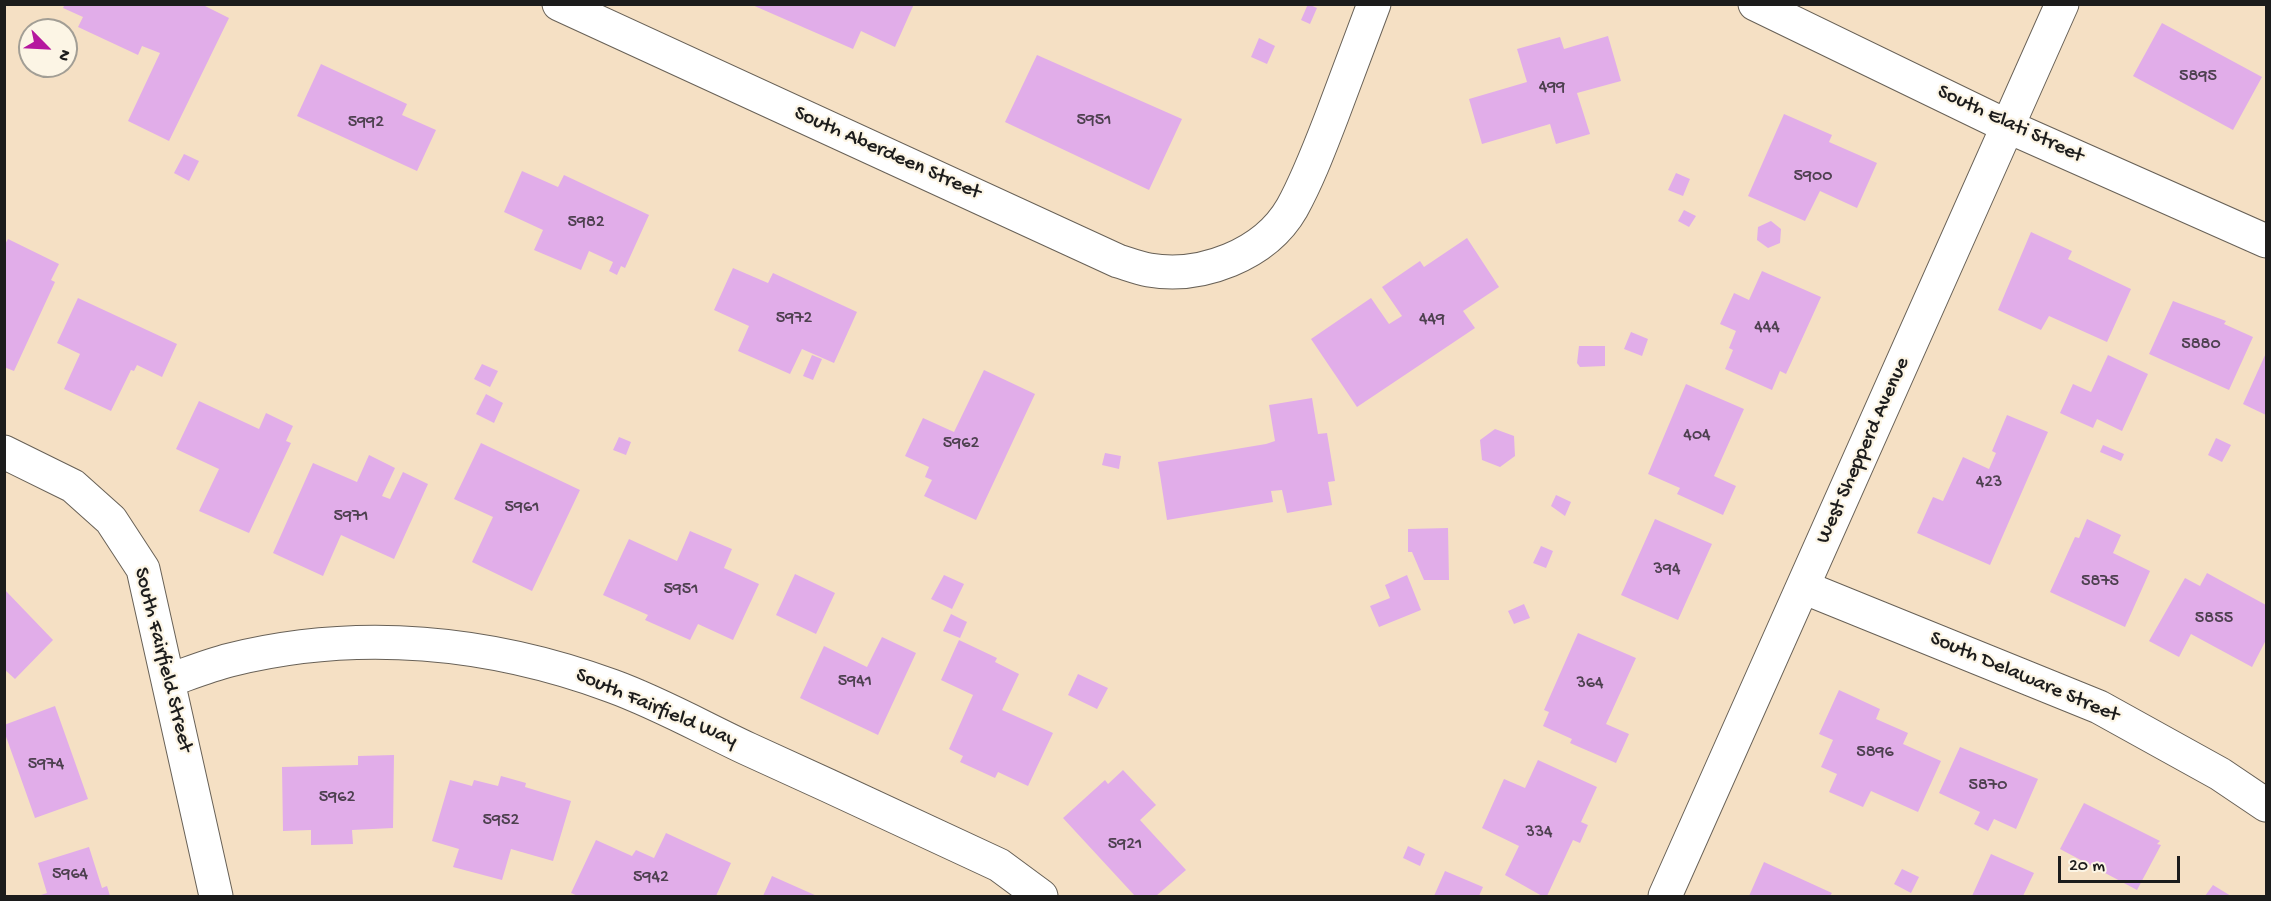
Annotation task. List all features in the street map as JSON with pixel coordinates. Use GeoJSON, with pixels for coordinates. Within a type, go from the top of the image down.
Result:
{"type":"FeatureCollection","features":[{"type":"Feature","properties":{"kind":"street","name":"South Aberdeen Street"},"geometry":{"type":"LineString","coordinates":[[559,4],[1118,261],[1148,270],[1178,271],[1222,263],[1251,249],[1273,232],[1291,210],[1314,163],[1374,4]]}},
{"type":"Feature","properties":{"kind":"street","name":"South Elati Street"},"geometry":{"type":"LineString","coordinates":[[1755,4],[2008,127],[2266,241]]}},
{"type":"Feature","properties":{"kind":"street","name":"West Shepperd Avenue"},"geometry":{"type":"LineString","coordinates":[[1665,897],[2062,4]]}},
{"type":"Feature","properties":{"kind":"street","name":"South Fairfield Street"},"geometry":{"type":"LineString","coordinates":[[4,452],[73,486],[111,520],[143,569],[170,680],[216,897]]}},
{"type":"Feature","properties":{"kind":"street","name":"South Delaware Street"},"geometry":{"type":"LineString","coordinates":[[1803,587],[2100,707],[2220,774],[2266,805]]}},
{"type":"Feature","properties":{"kind":"street","name":"South Fairfield Way"},"geometry":{"type":"LineString","coordinates":[[170,680],[229,660],[291,648],[355,642],[471,648],[522,657],[614,687],[999,864],[1041,897]]}},
{"type":"Feature","properties":{"kind":"building"},"geometry":{"type":"Polygon","coordinates":[[[65,4],[201,4],[229,18],[169,141],[128,121],[160,53],[142,46],[138,55],[78,27],[83,17],[63,8],[65,4]]]}},
{"type":"Feature","properties":{"kind":"building"},"geometry":{"type":"Polygon","coordinates":[[[750,4],[914,4],[895,47],[861,31],[853,49],[750,4]]]}},
{"type":"Feature","properties":{"kind":"building"},"geometry":{"type":"Polygon","coordinates":[[[1308,4],[1317,8],[1310,24],[1301,20],[1308,4]]]}},
{"type":"Feature","properties":{"kind":"building"},"geometry":{"type":"Polygon","coordinates":[[[2162,23],[2262,77],[2233,130],[2133,76],[2162,23]]]}},
{"type":"Feature","properties":{"kind":"building"},"geometry":{"type":"Polygon","coordinates":[[[1608,36],[1621,81],[1577,93],[1590,134],[1556,144],[1550,124],[1482,144],[1469,99],[1527,82],[1517,49],[1560,37],[1564,49],[1608,36]]]}},
{"type":"Feature","properties":{"kind":"building"},"geometry":{"type":"Polygon","coordinates":[[[1259,38],[1275,46],[1267,64],[1251,57],[1259,38]]]}},
{"type":"Feature","properties":{"kind":"building"},"geometry":{"type":"Polygon","coordinates":[[[1037,55],[1182,119],[1149,190],[1005,122],[1037,55]]]}},
{"type":"Feature","properties":{"kind":"building"},"geometry":{"type":"Polygon","coordinates":[[[321,64],[407,104],[402,115],[436,130],[417,171],[297,116],[321,64]]]}},
{"type":"Feature","properties":{"kind":"building"},"geometry":{"type":"Polygon","coordinates":[[[1784,114],[1832,135],[1829,142],[1877,163],[1857,208],[1820,191],[1805,221],[1748,196],[1784,114]]]}},
{"type":"Feature","properties":{"kind":"building"},"geometry":{"type":"Polygon","coordinates":[[[184,154],[199,161],[189,181],[174,173],[184,154]]]}},
{"type":"Feature","properties":{"kind":"building"},"geometry":{"type":"Polygon","coordinates":[[[522,171],[558,187],[564,175],[649,215],[625,268],[621,266],[617,275],[609,271],[613,262],[589,251],[581,270],[534,250],[543,230],[504,212],[522,171]]]}},
{"type":"Feature","properties":{"kind":"building"},"geometry":{"type":"Polygon","coordinates":[[[1676,173],[1690,179],[1683,196],[1668,190],[1676,173]]]}},
{"type":"Feature","properties":{"kind":"building"},"geometry":{"type":"Polygon","coordinates":[[[1684,210],[1696,216],[1689,227],[1678,221],[1684,210]]]}},
{"type":"Feature","properties":{"kind":"building"},"geometry":{"type":"Polygon","coordinates":[[[1771,221],[1781,229],[1780,243],[1768,248],[1757,240],[1758,227],[1771,221]]]}},
{"type":"Feature","properties":{"kind":"building"},"geometry":{"type":"Polygon","coordinates":[[[2031,232],[2072,251],[2068,259],[2131,289],[2107,342],[2049,316],[2041,330],[1998,310],[2031,232]]]}},
{"type":"Feature","properties":{"kind":"building"},"geometry":{"type":"Polygon","coordinates":[[[1467,238],[1499,287],[1463,311],[1475,328],[1357,407],[1311,339],[1371,298],[1389,324],[1402,316],[1382,287],[1420,261],[1424,267],[1467,238]]]}},
{"type":"Feature","properties":{"kind":"building"},"geometry":{"type":"Polygon","coordinates":[[[8,239],[59,264],[51,280],[55,282],[14,371],[4,367],[4,246],[8,239]]]}},
{"type":"Feature","properties":{"kind":"building"},"geometry":{"type":"Polygon","coordinates":[[[733,268],[768,283],[773,273],[857,312],[834,363],[802,349],[790,374],[738,351],[749,326],[714,310],[733,268]]]}},
{"type":"Feature","properties":{"kind":"building"},"geometry":{"type":"Polygon","coordinates":[[[1762,271],[1821,297],[1786,374],[1780,371],[1772,390],[1725,369],[1733,350],[1729,348],[1736,331],[1720,324],[1734,293],[1749,300],[1762,271]]]}},
{"type":"Feature","properties":{"kind":"building"},"geometry":{"type":"Polygon","coordinates":[[[78,298],[177,344],[162,377],[137,365],[134,371],[131,370],[111,411],[64,389],[80,354],[57,343],[78,298]]]}},
{"type":"Feature","properties":{"kind":"building"},"geometry":{"type":"Polygon","coordinates":[[[2173,301],[2226,321],[2224,324],[2253,337],[2229,390],[2149,354],[2173,301]]]}},
{"type":"Feature","properties":{"kind":"building"},"geometry":{"type":"Polygon","coordinates":[[[1631,332],[1648,339],[1642,356],[1624,349],[1631,332]]]}},
{"type":"Feature","properties":{"kind":"building"},"geometry":{"type":"Polygon","coordinates":[[[1579,346],[1605,346],[1605,366],[1580,367],[1577,363],[1579,346]]]}},
{"type":"Feature","properties":{"kind":"building"},"geometry":{"type":"Polygon","coordinates":[[[2266,353],[2266,415],[2243,404],[2266,353]]]}},
{"type":"Feature","properties":{"kind":"building"},"geometry":{"type":"Polygon","coordinates":[[[812,355],[822,359],[813,380],[803,376],[812,355]]]}},
{"type":"Feature","properties":{"kind":"building"},"geometry":{"type":"Polygon","coordinates":[[[2108,355],[2148,374],[2122,431],[2097,419],[2093,428],[2060,413],[2073,384],[2091,392],[2108,355]]]}},
{"type":"Feature","properties":{"kind":"building"},"geometry":{"type":"Polygon","coordinates":[[[482,364],[498,371],[490,387],[474,379],[482,364]]]}},
{"type":"Feature","properties":{"kind":"building"},"geometry":{"type":"Polygon","coordinates":[[[984,370],[1035,394],[976,520],[924,496],[932,480],[925,477],[929,467],[905,456],[923,418],[954,432],[984,370]]]}},
{"type":"Feature","properties":{"kind":"building"},"geometry":{"type":"Polygon","coordinates":[[[1686,384],[1744,409],[1714,476],[1736,486],[1723,515],[1677,494],[1680,488],[1648,474],[1686,384]]]}},
{"type":"Feature","properties":{"kind":"building"},"geometry":{"type":"Polygon","coordinates":[[[486,394],[503,403],[494,423],[476,414],[486,394]]]}},
{"type":"Feature","properties":{"kind":"building"},"geometry":{"type":"Polygon","coordinates":[[[1312,398],[1318,434],[1327,433],[1335,481],[1328,482],[1332,505],[1287,513],[1282,490],[1271,491],[1273,502],[1167,520],[1158,462],[1275,441],[1269,405],[1312,398]]]}},
{"type":"Feature","properties":{"kind":"building"},"geometry":{"type":"Polygon","coordinates":[[[199,401],[259,429],[266,413],[293,426],[286,441],[291,443],[249,533],[199,511],[219,469],[176,449],[199,401]]]}},
{"type":"Feature","properties":{"kind":"building"},"geometry":{"type":"Polygon","coordinates":[[[2007,415],[2048,432],[1990,565],[1917,533],[1933,497],[1943,501],[1963,457],[1989,469],[1996,453],[1992,451],[2007,415]]]}},
{"type":"Feature","properties":{"kind":"building"},"geometry":{"type":"Polygon","coordinates":[[[1495,429],[1514,436],[1515,456],[1500,467],[1482,460],[1480,440],[1495,429]]]}},
{"type":"Feature","properties":{"kind":"building"},"geometry":{"type":"Polygon","coordinates":[[[619,437],[631,442],[626,455],[613,450],[619,437]]]}},
{"type":"Feature","properties":{"kind":"building"},"geometry":{"type":"Polygon","coordinates":[[[2216,438],[2231,445],[2222,462],[2208,455],[2216,438]]]}},
{"type":"Feature","properties":{"kind":"building"},"geometry":{"type":"Polygon","coordinates":[[[481,443],[580,490],[532,591],[472,562],[493,517],[454,499],[481,443]]]}},
{"type":"Feature","properties":{"kind":"building"},"geometry":{"type":"Polygon","coordinates":[[[2103,445],[2124,454],[2121,461],[2100,452],[2103,445]]]}},
{"type":"Feature","properties":{"kind":"building"},"geometry":{"type":"Polygon","coordinates":[[[1105,453],[1121,456],[1119,469],[1102,465],[1105,453]]]}},
{"type":"Feature","properties":{"kind":"building"},"geometry":{"type":"Polygon","coordinates":[[[369,455],[395,468],[382,496],[390,499],[403,472],[428,484],[394,559],[341,535],[323,576],[273,553],[313,463],[357,482],[369,455]]]}},
{"type":"Feature","properties":{"kind":"building"},"geometry":{"type":"Polygon","coordinates":[[[1556,495],[1571,502],[1565,516],[1551,506],[1556,495]]]}},
{"type":"Feature","properties":{"kind":"building"},"geometry":{"type":"Polygon","coordinates":[[[1655,519],[1712,544],[1678,620],[1621,595],[1655,519]]]}},
{"type":"Feature","properties":{"kind":"building"},"geometry":{"type":"Polygon","coordinates":[[[2087,519],[2121,535],[2113,553],[2150,571],[2125,627],[2050,592],[2075,537],[2079,538],[2087,519]]]}},
{"type":"Feature","properties":{"kind":"building"},"geometry":{"type":"Polygon","coordinates":[[[1448,528],[1449,580],[1424,580],[1412,552],[1408,552],[1408,529],[1448,528]]]}},
{"type":"Feature","properties":{"kind":"building"},"geometry":{"type":"Polygon","coordinates":[[[690,531],[732,549],[724,568],[759,584],[733,640],[698,624],[690,640],[645,620],[648,615],[603,595],[629,539],[677,561],[690,531]]]}},
{"type":"Feature","properties":{"kind":"building"},"geometry":{"type":"Polygon","coordinates":[[[1541,546],[1553,551],[1546,568],[1533,563],[1541,546]]]}},
{"type":"Feature","properties":{"kind":"building"},"geometry":{"type":"Polygon","coordinates":[[[2207,573],[2266,605],[2266,640],[2252,667],[2191,634],[2179,657],[2149,641],[2185,578],[2200,586],[2207,573]]]}},
{"type":"Feature","properties":{"kind":"building"},"geometry":{"type":"Polygon","coordinates":[[[795,574],[835,593],[816,634],[776,615],[795,574]]]}},
{"type":"Feature","properties":{"kind":"building"},"geometry":{"type":"Polygon","coordinates":[[[944,575],[964,584],[952,609],[931,599],[944,575]]]}},
{"type":"Feature","properties":{"kind":"building"},"geometry":{"type":"Polygon","coordinates":[[[1407,575],[1421,610],[1379,627],[1370,606],[1390,598],[1385,585],[1407,575]]]}},
{"type":"Feature","properties":{"kind":"building"},"geometry":{"type":"Polygon","coordinates":[[[4,589],[53,640],[15,679],[4,669],[4,589]]]}},
{"type":"Feature","properties":{"kind":"building"},"geometry":{"type":"Polygon","coordinates":[[[1524,604],[1530,618],[1514,624],[1508,611],[1524,604]]]}},
{"type":"Feature","properties":{"kind":"building"},"geometry":{"type":"Polygon","coordinates":[[[951,614],[967,622],[960,638],[943,631],[951,614]]]}},
{"type":"Feature","properties":{"kind":"building"},"geometry":{"type":"Polygon","coordinates":[[[1578,633],[1636,658],[1606,724],[1629,734],[1616,763],[1570,743],[1572,739],[1543,726],[1549,712],[1544,710],[1578,633]]]}},
{"type":"Feature","properties":{"kind":"building"},"geometry":{"type":"Polygon","coordinates":[[[882,637],[916,653],[878,735],[800,698],[824,646],[867,667],[882,637]]]}},
{"type":"Feature","properties":{"kind":"building"},"geometry":{"type":"Polygon","coordinates":[[[959,640],[997,658],[995,662],[1019,674],[1002,710],[1053,733],[1028,786],[998,772],[995,778],[960,762],[963,756],[949,749],[973,695],[941,680],[959,640]]]}},
{"type":"Feature","properties":{"kind":"building"},"geometry":{"type":"Polygon","coordinates":[[[1078,674],[1108,688],[1097,709],[1068,695],[1078,674]]]}},
{"type":"Feature","properties":{"kind":"building"},"geometry":{"type":"Polygon","coordinates":[[[1839,690],[1880,709],[1876,719],[1908,733],[1903,744],[1941,761],[1918,812],[1871,791],[1863,807],[1829,792],[1837,774],[1821,767],[1833,740],[1819,734],[1839,690]]]}},
{"type":"Feature","properties":{"kind":"building"},"geometry":{"type":"Polygon","coordinates":[[[55,706],[88,799],[35,818],[4,731],[4,725],[55,706]]]}},
{"type":"Feature","properties":{"kind":"building"},"geometry":{"type":"Polygon","coordinates":[[[1960,747],[2038,779],[2016,829],[1994,819],[1988,831],[1974,824],[1980,812],[1939,793],[1960,747]]]}},
{"type":"Feature","properties":{"kind":"building"},"geometry":{"type":"Polygon","coordinates":[[[394,755],[393,828],[352,830],[353,844],[311,845],[311,830],[283,831],[282,767],[358,765],[358,756],[394,755]]]}},
{"type":"Feature","properties":{"kind":"building"},"geometry":{"type":"Polygon","coordinates":[[[1538,760],[1597,787],[1581,822],[1588,825],[1580,843],[1573,840],[1547,896],[1542,896],[1505,875],[1519,846],[1482,828],[1504,779],[1525,788],[1538,760]]]}},
{"type":"Feature","properties":{"kind":"building"},"geometry":{"type":"Polygon","coordinates":[[[1123,770],[1156,805],[1140,820],[1186,870],[1156,896],[1135,896],[1063,818],[1105,780],[1108,784],[1123,770]]]}},
{"type":"Feature","properties":{"kind":"building"},"geometry":{"type":"Polygon","coordinates":[[[501,776],[526,783],[525,787],[571,801],[553,861],[511,849],[502,880],[453,867],[459,849],[432,841],[450,780],[472,786],[474,780],[498,786],[501,776]]]}},
{"type":"Feature","properties":{"kind":"building"},"geometry":{"type":"Polygon","coordinates":[[[2084,803],[2160,841],[2157,844],[2161,845],[2137,890],[2060,849],[2084,803]]]}},
{"type":"Feature","properties":{"kind":"building"},"geometry":{"type":"Polygon","coordinates":[[[666,833],[731,863],[716,896],[578,896],[571,893],[596,840],[632,856],[636,850],[654,858],[666,833]]]}},
{"type":"Feature","properties":{"kind":"building"},"geometry":{"type":"Polygon","coordinates":[[[1408,846],[1425,854],[1420,866],[1403,858],[1408,846]]]}},
{"type":"Feature","properties":{"kind":"building"},"geometry":{"type":"Polygon","coordinates":[[[89,847],[102,888],[107,886],[110,896],[38,896],[47,893],[38,863],[89,847]]]}},
{"type":"Feature","properties":{"kind":"building"},"geometry":{"type":"Polygon","coordinates":[[[1991,854],[2034,873],[2023,896],[1972,896],[1991,854]]]}},
{"type":"Feature","properties":{"kind":"building"},"geometry":{"type":"Polygon","coordinates":[[[1764,862],[1832,893],[1830,896],[1749,896],[1764,862]]]}},
{"type":"Feature","properties":{"kind":"building"},"geometry":{"type":"Polygon","coordinates":[[[1902,869],[1919,877],[1911,893],[1894,884],[1902,869]]]}},
{"type":"Feature","properties":{"kind":"building"},"geometry":{"type":"Polygon","coordinates":[[[1445,871],[1483,887],[1479,896],[1434,896],[1445,871]]]}},
{"type":"Feature","properties":{"kind":"building"},"geometry":{"type":"Polygon","coordinates":[[[772,876],[817,896],[763,896],[772,876]]]}},
{"type":"Feature","properties":{"kind":"building"},"geometry":{"type":"Polygon","coordinates":[[[2213,885],[2231,896],[2205,896],[2213,885]]]}}]}
